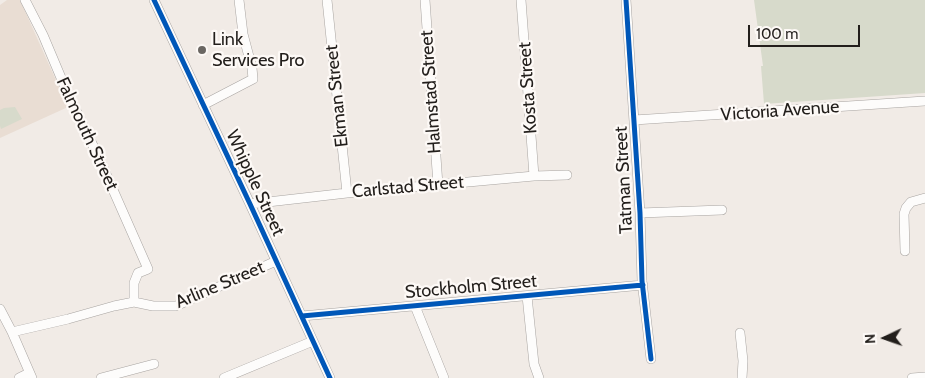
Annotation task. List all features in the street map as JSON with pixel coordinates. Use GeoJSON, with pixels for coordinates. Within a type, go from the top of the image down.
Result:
{"type":"FeatureCollection","features":[{"type":"Feature","properties":{"kind":"street","name":"Falmouth Street"},"geometry":{"type":"LineString","coordinates":[[25,0],[99,158],[148,269],[138,273],[134,283],[134,302]]}},
{"type":"Feature","properties":{"kind":"street","name":"Whipple Street"},"geometry":{"type":"LineString","coordinates":[[154,0],[330,378]]}},
{"type":"Feature","properties":{"kind":"street"},"geometry":{"type":"LineString","coordinates":[[203,104],[253,79],[243,34],[239,0]]}},
{"type":"Feature","properties":{"kind":"street","name":"Ekman Street"},"geometry":{"type":"LineString","coordinates":[[328,0],[347,193]]}},
{"type":"Feature","properties":{"kind":"street","name":"Halmstad Street"},"geometry":{"type":"LineString","coordinates":[[425,0],[438,185]]}},
{"type":"Feature","properties":{"kind":"street","name":"Kosta Street"},"geometry":{"type":"LineString","coordinates":[[521,0],[534,176]]}},
{"type":"Feature","properties":{"kind":"street","name":"Tatman Street"},"geometry":{"type":"LineString","coordinates":[[626,0],[643,285],[651,359]]}},
{"type":"Feature","properties":{"kind":"street","name":"Victoria Avenue"},"geometry":{"type":"LineString","coordinates":[[634,120],[925,101]]}},
{"type":"Feature","properties":{"kind":"street","name":"Carlstad Street"},"geometry":{"type":"LineString","coordinates":[[250,204],[347,193],[534,176],[567,175]]}},
{"type":"Feature","properties":{"kind":"street"},"geometry":{"type":"LineString","coordinates":[[905,251],[904,211],[911,202],[925,198]]}},
{"type":"Feature","properties":{"kind":"street"},"geometry":{"type":"LineString","coordinates":[[640,213],[722,210]]}},
{"type":"Feature","properties":{"kind":"street","name":"Arline Street"},"geometry":{"type":"LineString","coordinates":[[134,302],[153,306],[176,306],[276,261]]}},
{"type":"Feature","properties":{"kind":"street","name":"Stockholm Street"},"geometry":{"type":"LineString","coordinates":[[302,316],[643,285]]}},
{"type":"Feature","properties":{"kind":"street"},"geometry":{"type":"LineString","coordinates":[[527,296],[534,364],[539,378]]}},
{"type":"Feature","properties":{"kind":"street"},"geometry":{"type":"LineString","coordinates":[[12,332],[134,302]]}},
{"type":"Feature","properties":{"kind":"street"},"geometry":{"type":"LineString","coordinates":[[415,306],[444,378]]}},
{"type":"Feature","properties":{"kind":"street"},"geometry":{"type":"LineString","coordinates":[[0,309],[31,375],[19,378]]}},
{"type":"Feature","properties":{"kind":"street"},"geometry":{"type":"LineString","coordinates":[[740,333],[743,361],[742,378]]}},
{"type":"Feature","properties":{"kind":"street"},"geometry":{"type":"LineString","coordinates":[[224,378],[313,341]]}},
{"type":"Feature","properties":{"kind":"street"},"geometry":{"type":"LineString","coordinates":[[101,378],[154,364]]}},
{"type":"Feature","properties":{"kind":"street"},"geometry":{"type":"LineString","coordinates":[[912,378],[925,377]]}},
{"type":"Feature","properties":{"kind":"shaded area"},"geometry":{"type":"Polygon","coordinates":[[[7,0],[20,0],[68,107],[0,138],[0,5],[7,0]]]}},
{"type":"Feature","properties":{"kind":"shaded area"},"geometry":{"type":"Polygon","coordinates":[[[754,0],[925,0],[925,93],[764,104],[761,66],[763,66],[754,0]]]}},
{"type":"Feature","properties":{"kind":"shaded area"},"geometry":{"type":"Polygon","coordinates":[[[15,107],[22,119],[1,129],[0,110],[15,107]]]}},
{"type":"Feature","properties":{"kind":"cycle path"},"geometry":{"type":"LineString","coordinates":[[154,0],[330,378]]}},
{"type":"Feature","properties":{"kind":"cycle path"},"geometry":{"type":"LineString","coordinates":[[626,0],[640,213],[642,281],[651,359]]}},
{"type":"Feature","properties":{"kind":"cycle path"},"geometry":{"type":"LineString","coordinates":[[302,316],[643,285]]}},
{"type":"Feature","properties":{"kind":"place","name":"Link Services Pro"},"geometry":{"type":"Point","coordinates":[202,50]}}]}
